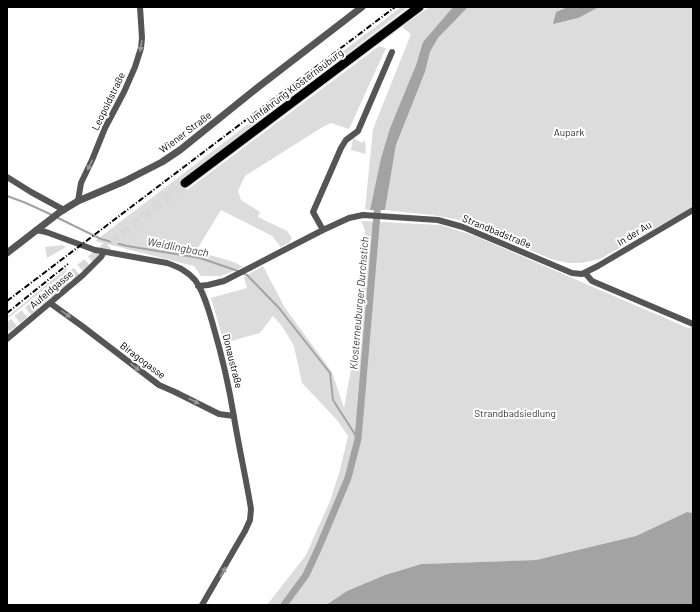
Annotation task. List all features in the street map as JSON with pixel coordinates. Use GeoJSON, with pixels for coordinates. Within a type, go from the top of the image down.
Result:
{"type":"FeatureCollection","features":[{"type":"Feature","properties":{"kind":"main road","name":"Umfahrung Klosterneuburg"},"geometry":{"type":"LineString","coordinates":[[185,183],[419,7]]}},
{"type":"Feature","properties":{"kind":"street","name":"Leopoldstraße"},"geometry":{"type":"LineString","coordinates":[[78,201],[81,183],[105,128],[124,92],[139,54],[142,38],[140,7]]}},
{"type":"Feature","properties":{"kind":"street","name":"Wiener Straße"},"geometry":{"type":"LineString","coordinates":[[7,253],[45,223],[78,201],[125,181],[162,162],[180,150],[362,7]]}},
{"type":"Feature","properties":{"kind":"street"},"geometry":{"type":"LineString","coordinates":[[322,230],[313,212],[341,148],[346,140],[358,131],[392,52]]}},
{"type":"Feature","properties":{"kind":"street"},"geometry":{"type":"LineString","coordinates":[[7,177],[62,211]]}},
{"type":"Feature","properties":{"kind":"street","name":"In der Au"},"geometry":{"type":"LineString","coordinates":[[585,272],[693,210]]}},
{"type":"Feature","properties":{"kind":"street","name":"Strandbadstraße"},"geometry":{"type":"LineString","coordinates":[[198,286],[212,285],[229,279],[322,230],[349,218],[363,215],[438,220],[463,227],[572,273],[579,274],[585,272]]}},
{"type":"Feature","properties":{"kind":"street","name":"Donaustraße"},"geometry":{"type":"LineString","coordinates":[[36,230],[46,232],[81,246],[104,252],[160,262],[178,267],[187,272],[198,286],[208,308],[229,385],[231,416],[240,448],[251,510],[250,520],[245,532],[202,605]]}},
{"type":"Feature","properties":{"kind":"street","name":"Aufeldgasse"},"geometry":{"type":"LineString","coordinates":[[7,339],[83,275],[104,252]]}},
{"type":"Feature","properties":{"kind":"street"},"geometry":{"type":"LineString","coordinates":[[585,272],[592,281],[693,324]]}},
{"type":"Feature","properties":{"kind":"street","name":"Biragogasse"},"geometry":{"type":"LineString","coordinates":[[50,303],[159,385],[219,414],[231,416]]}},
{"type":"Feature","properties":{"kind":"green space"},"geometry":{"type":"Polygon","coordinates":[[[401,7],[408,7],[180,181],[187,190],[379,46],[386,48],[349,129],[331,123],[245,176],[238,191],[241,200],[260,212],[258,217],[287,231],[292,238],[289,243],[281,247],[272,236],[221,210],[196,251],[234,262],[243,267],[221,276],[201,276],[194,266],[95,241],[401,7]]]}},
{"type":"Feature","properties":{"kind":"green space"},"geometry":{"type":"Polygon","coordinates":[[[429,7],[453,7],[423,42],[416,65],[390,128],[381,158],[370,210],[365,209],[373,129],[411,34],[402,27],[429,7]]]}},
{"type":"Feature","properties":{"kind":"green space","name":"Aupark"},"geometry":{"type":"Polygon","coordinates":[[[468,7],[693,7],[693,207],[600,259],[581,263],[568,263],[551,259],[460,220],[432,215],[385,210],[396,145],[425,72],[430,52],[438,38],[468,7]]]}},
{"type":"Feature","properties":{"kind":"green space"},"geometry":{"type":"Polygon","coordinates":[[[353,138],[362,143],[365,140],[366,154],[351,150],[353,138]]]}},
{"type":"Feature","properties":{"kind":"green space","name":"Strandbadsiedlung"},"geometry":{"type":"Polygon","coordinates":[[[361,221],[441,225],[475,236],[688,328],[693,327],[693,513],[687,512],[636,536],[536,560],[421,564],[385,575],[347,591],[326,605],[286,605],[289,599],[281,605],[267,605],[306,555],[330,501],[340,470],[348,436],[337,420],[302,383],[294,346],[282,326],[273,316],[260,333],[224,343],[211,298],[247,288],[244,277],[263,266],[285,308],[332,372],[344,408],[360,320],[365,230],[361,221]]]}},
{"type":"Feature","properties":{"kind":"green space"},"geometry":{"type":"Polygon","coordinates":[[[62,245],[66,247],[47,258],[45,247],[62,245]]]}},
{"type":"Feature","properties":{"kind":"green space"},"geometry":{"type":"Polygon","coordinates":[[[68,267],[65,273],[7,319],[7,317],[68,267]]]}},
{"type":"Feature","properties":{"kind":"shaded area"},"geometry":{"type":"Polygon","coordinates":[[[453,7],[468,7],[438,38],[430,52],[425,72],[396,145],[385,210],[370,210],[381,158],[390,128],[416,65],[423,42],[453,7]]]}},
{"type":"Feature","properties":{"kind":"shaded area"},"geometry":{"type":"Polygon","coordinates":[[[568,7],[599,7],[578,18],[553,24],[556,12],[568,7]]]}},
{"type":"Feature","properties":{"kind":"shaded area"},"geometry":{"type":"Polygon","coordinates":[[[687,512],[693,513],[693,605],[326,605],[347,591],[385,575],[421,564],[536,560],[636,536],[687,512]]]}},
{"type":"Feature","properties":{"kind":"waterway","name":"Weidlingbach"},"geometry":{"type":"LineString","coordinates":[[7,196],[52,215]]}},
{"type":"Feature","properties":{"kind":"waterway","name":"Klosterneuburger Durchstich"},"geometry":{"type":"LineString","coordinates":[[284,605],[306,575],[319,547],[348,478],[358,439],[378,202]]}},
{"type":"Feature","properties":{"kind":"waterway","name":"Weidlingbach"},"geometry":{"type":"LineString","coordinates":[[56,217],[101,239],[127,246],[200,258],[238,271]]}},
{"type":"Feature","properties":{"kind":"waterway","name":"Weidlingbach"},"geometry":{"type":"LineString","coordinates":[[242,273],[247,275],[279,308],[330,373],[333,400],[358,439]]}},
{"type":"Feature","properties":{"kind":"tunnel"},"geometry":{"type":"LineString","coordinates":[[7,328],[185,183]]}},
{"type":"Feature","properties":{"kind":"railway"},"geometry":{"type":"LineString","coordinates":[[7,301],[395,7]]}},
{"type":"Feature","properties":{"kind":"railway"},"geometry":{"type":"LineString","coordinates":[[7,313],[68,264]]}}]}
